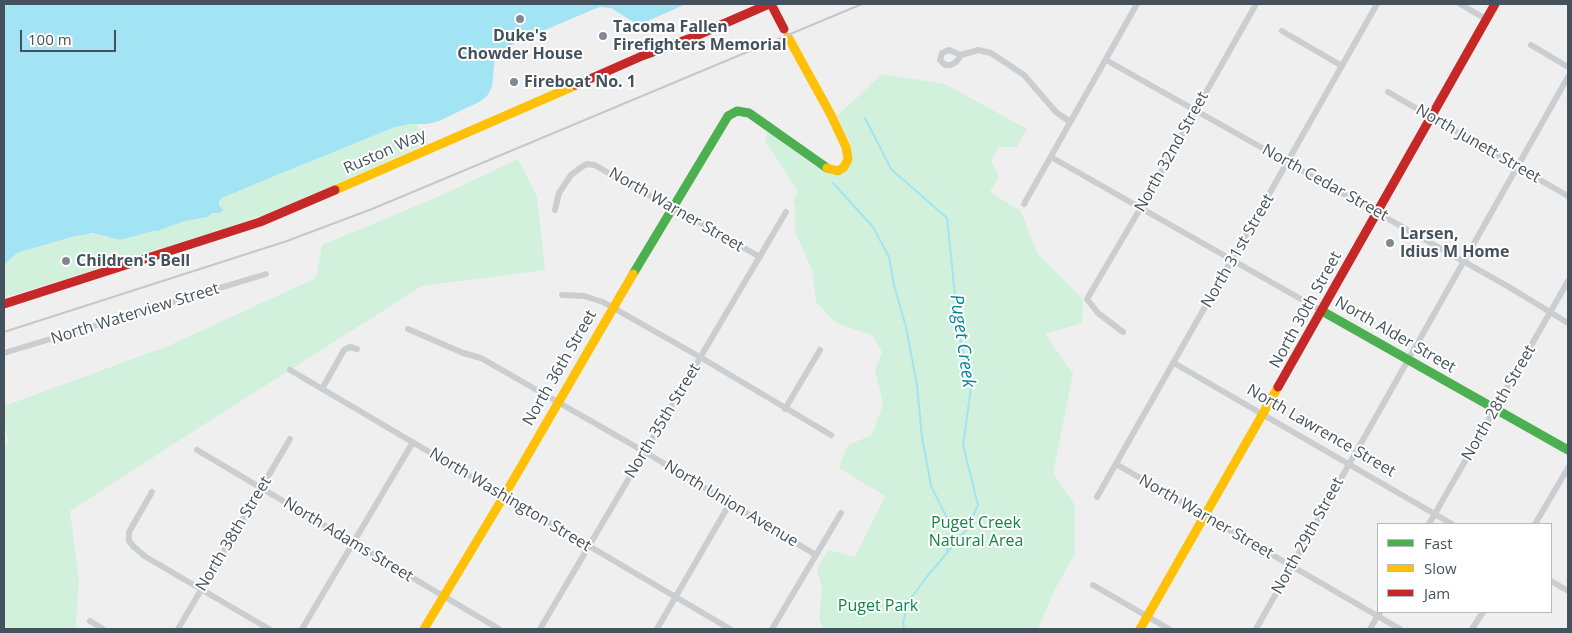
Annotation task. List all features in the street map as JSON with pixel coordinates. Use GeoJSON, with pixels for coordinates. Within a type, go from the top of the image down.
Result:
{"type":"FeatureCollection","features":[{"type":"Feature","properties":{"kind":"main road","name":"North 36th Street"},"geometry":{"type":"LineString","coordinates":[[424,629],[729,114],[739,111],[749,113],[832,170],[840,170],[848,159],[846,147],[831,115],[770,4]]}},
{"type":"Feature","properties":{"kind":"main road","name":"Ruston Way"},"geometry":{"type":"LineString","coordinates":[[4,304],[267,219],[591,78],[770,4]]}},
{"type":"Feature","properties":{"kind":"main road","name":"North 30th Street"},"geometry":{"type":"LineString","coordinates":[[1140,629],[1264,415],[1495,4]]}},
{"type":"Feature","properties":{"kind":"main road","name":"North Alder Street"},"geometry":{"type":"LineString","coordinates":[[1322,311],[1568,450]]}},
{"type":"Feature","properties":{"kind":"street"},"geometry":{"type":"LineString","coordinates":[[1024,204],[1137,4]]}},
{"type":"Feature","properties":{"kind":"street","name":"North 32nd Street"},"geometry":{"type":"LineString","coordinates":[[1123,332],[1098,313],[1087,299],[1256,4]]}},
{"type":"Feature","properties":{"kind":"street","name":"North 31st Street"},"geometry":{"type":"LineString","coordinates":[[1097,497],[1377,4]]}},
{"type":"Feature","properties":{"kind":"street"},"geometry":{"type":"LineString","coordinates":[[1460,4],[1486,19]]}},
{"type":"Feature","properties":{"kind":"street"},"geometry":{"type":"LineString","coordinates":[[1282,31],[1342,66]]}},
{"type":"Feature","properties":{"kind":"street"},"geometry":{"type":"LineString","coordinates":[[1531,45],[1568,67]]}},
{"type":"Feature","properties":{"kind":"street"},"geometry":{"type":"LineString","coordinates":[[961,54],[983,50],[1003,60],[1024,75],[1056,112],[1070,122]]}},
{"type":"Feature","properties":{"kind":"street","name":"North Cedar Street"},"geometry":{"type":"LineString","coordinates":[[1106,60],[1464,262],[1568,323]]}},
{"type":"Feature","properties":{"kind":"street","name":"North 29th Street"},"geometry":{"type":"LineString","coordinates":[[1256,629],[1568,77]]}},
{"type":"Feature","properties":{"kind":"street","name":"North Junett Street"},"geometry":{"type":"LineString","coordinates":[[1388,92],[1568,196]]}},
{"type":"Feature","properties":{"kind":"street","name":"North Alder Street"},"geometry":{"type":"LineString","coordinates":[[1051,157],[1322,311]]}},
{"type":"Feature","properties":{"kind":"street","name":"North Warner Street"},"geometry":{"type":"LineString","coordinates":[[555,210],[559,193],[567,180],[579,168],[592,164],[628,185],[673,207],[760,257]]}},
{"type":"Feature","properties":{"kind":"street","name":"North 35th Street"},"geometry":{"type":"LineString","coordinates":[[540,629],[786,212]]}},
{"type":"Feature","properties":{"kind":"street","name":"North Waterview Street"},"geometry":{"type":"LineString","coordinates":[[4,353],[266,274]]}},
{"type":"Feature","properties":{"kind":"street","name":"North 28th Street"},"geometry":{"type":"LineString","coordinates":[[1430,523],[1568,281]]}},
{"type":"Feature","properties":{"kind":"street"},"geometry":{"type":"LineString","coordinates":[[562,295],[590,297],[613,308],[831,435]]}},
{"type":"Feature","properties":{"kind":"street","name":"North Union Avenue"},"geometry":{"type":"LineString","coordinates":[[408,329],[464,353],[479,357],[645,452],[816,555]]}},
{"type":"Feature","properties":{"kind":"street"},"geometry":{"type":"LineString","coordinates":[[322,389],[344,350],[350,347],[357,349]]}},
{"type":"Feature","properties":{"kind":"street"},"geometry":{"type":"LineString","coordinates":[[785,408],[820,350]]}},
{"type":"Feature","properties":{"kind":"street","name":"North Lawrence Street"},"geometry":{"type":"LineString","coordinates":[[1174,363],[1450,523]]}},
{"type":"Feature","properties":{"kind":"street","name":"North Washington Street"},"geometry":{"type":"LineString","coordinates":[[290,370],[730,629]]}},
{"type":"Feature","properties":{"kind":"street","name":"North 38th Street"},"geometry":{"type":"LineString","coordinates":[[178,629],[290,439]]}},
{"type":"Feature","properties":{"kind":"street"},"geometry":{"type":"LineString","coordinates":[[302,629],[413,442]]}},
{"type":"Feature","properties":{"kind":"street","name":"North Adams Street"},"geometry":{"type":"LineString","coordinates":[[197,450],[499,629]]}},
{"type":"Feature","properties":{"kind":"street","name":"North Warner Street"},"geometry":{"type":"LineString","coordinates":[[1116,464],[1377,613]]}},
{"type":"Feature","properties":{"kind":"street"},"geometry":{"type":"LineString","coordinates":[[1536,523],[1568,468]]}},
{"type":"Feature","properties":{"kind":"street"},"geometry":{"type":"LineString","coordinates":[[152,492],[129,532],[130,541],[136,550],[270,629]]}},
{"type":"Feature","properties":{"kind":"street"},"geometry":{"type":"LineString","coordinates":[[657,629],[730,503]]}},
{"type":"Feature","properties":{"kind":"street"},"geometry":{"type":"LineString","coordinates":[[772,629],[841,512]]}},
{"type":"Feature","properties":{"kind":"street"},"geometry":{"type":"LineString","coordinates":[[1552,582],[1568,592]]}},
{"type":"Feature","properties":{"kind":"street"},"geometry":{"type":"LineString","coordinates":[[1093,585],[1169,629]]}},
{"type":"Feature","properties":{"kind":"street"},"geometry":{"type":"LineString","coordinates":[[1472,629],[1482,613]]}},
{"type":"Feature","properties":{"kind":"street"},"geometry":{"type":"LineString","coordinates":[[1370,629],[1379,614]]}},
{"type":"Feature","properties":{"kind":"street","name":"North Warner Street"},"geometry":{"type":"LineString","coordinates":[[1379,614],[1400,629]]}},
{"type":"Feature","properties":{"kind":"street"},"geometry":{"type":"LineString","coordinates":[[90,621],[103,629]]}},
{"type":"Feature","properties":{"kind":"green space","name":"Puget Creek Natural Area"},"geometry":{"type":"Polygon","coordinates":[[[882,74],[945,84],[1027,129],[1017,147],[999,147],[991,160],[999,177],[990,192],[1021,211],[1037,253],[1083,299],[1082,323],[1045,334],[1073,373],[1053,473],[1075,505],[1075,554],[1055,589],[1038,629],[823,629],[819,619],[822,589],[817,569],[829,550],[855,557],[885,496],[839,468],[848,445],[872,435],[883,404],[875,370],[882,352],[872,335],[836,323],[816,302],[812,270],[795,231],[795,204],[793,201],[798,192],[765,140],[767,131],[814,166],[828,172],[840,173],[851,145],[837,116],[882,74]]]}},
{"type":"Feature","properties":{"kind":"green space"},"geometry":{"type":"Polygon","coordinates":[[[417,124],[428,143],[282,208],[232,226],[4,298],[4,266],[12,257],[20,252],[85,234],[99,234],[105,237],[157,231],[185,221],[208,217],[212,213],[220,213],[219,201],[222,198],[339,149],[396,127],[417,124]]]}},
{"type":"Feature","properties":{"kind":"green space"},"geometry":{"type":"Polygon","coordinates":[[[518,159],[537,196],[545,270],[422,286],[70,511],[79,580],[77,629],[4,629],[4,444],[9,442],[4,423],[4,406],[168,346],[316,278],[322,245],[442,195],[518,159]]]}},
{"type":"Feature","properties":{"kind":"water"},"geometry":{"type":"Polygon","coordinates":[[[4,4],[686,4],[641,24],[635,23],[611,8],[600,7],[592,10],[517,42],[500,52],[495,58],[492,87],[487,96],[479,102],[439,121],[395,127],[277,175],[222,198],[219,201],[219,205],[223,210],[220,213],[212,213],[208,217],[185,221],[157,231],[120,240],[93,233],[72,237],[20,252],[12,257],[4,266],[4,4]]]}},
{"type":"Feature","properties":{"kind":"waterway","name":"Puget Creek"},"geometry":{"type":"LineString","coordinates":[[865,118],[891,169],[947,218],[959,334],[971,388],[963,445],[978,505],[967,529],[909,601],[903,622],[904,629]]}},
{"type":"Feature","properties":{"kind":"waterway"},"geometry":{"type":"LineString","coordinates":[[833,183],[873,227],[889,257],[894,285],[906,327],[917,385],[922,437],[931,486],[952,528],[947,551]]}},
{"type":"Feature","properties":{"kind":"railway"},"geometry":{"type":"LineString","coordinates":[[4,332],[287,241],[372,209],[862,4]]}},
{"type":"Feature","properties":{"kind":"traffic: fast"},"geometry":{"type":"LineString","coordinates":[[633,274],[728,116],[737,111],[749,113],[827,168]]}},
{"type":"Feature","properties":{"kind":"traffic: fast"},"geometry":{"type":"LineString","coordinates":[[1322,311],[1568,450]]}},
{"type":"Feature","properties":{"kind":"traffic: slow"},"geometry":{"type":"LineString","coordinates":[[788,37],[831,115],[846,147],[848,159],[844,167],[838,171],[827,168]]}},
{"type":"Feature","properties":{"kind":"traffic: slow"},"geometry":{"type":"LineString","coordinates":[[335,190],[576,85]]}},
{"type":"Feature","properties":{"kind":"traffic: slow"},"geometry":{"type":"LineString","coordinates":[[424,629],[633,274]]}},
{"type":"Feature","properties":{"kind":"traffic: slow"},"geometry":{"type":"LineString","coordinates":[[1140,629],[1278,387]]}},
{"type":"Feature","properties":{"kind":"traffic: jam"},"geometry":{"type":"LineString","coordinates":[[576,85],[769,4]]}},
{"type":"Feature","properties":{"kind":"traffic: jam"},"geometry":{"type":"LineString","coordinates":[[771,4],[784,29]]}},
{"type":"Feature","properties":{"kind":"traffic: jam"},"geometry":{"type":"LineString","coordinates":[[1278,387],[1495,4]]}},
{"type":"Feature","properties":{"kind":"traffic: jam"},"geometry":{"type":"LineString","coordinates":[[4,304],[260,222],[335,190]]}},
{"type":"Feature","properties":{"kind":"place","name":"Duke's Chowder House"},"geometry":{"type":"Point","coordinates":[520,19]}},
{"type":"Feature","properties":{"kind":"place","name":"Tacoma Fallen Firefighters Memorial"},"geometry":{"type":"Point","coordinates":[603,36]}},
{"type":"Feature","properties":{"kind":"place","name":"Fireboat No. 1"},"geometry":{"type":"Point","coordinates":[514,82]}},
{"type":"Feature","properties":{"kind":"place","name":"Larsen, Idius M Home"},"geometry":{"type":"Point","coordinates":[1390,243]}},
{"type":"Feature","properties":{"kind":"place","name":"Children's Bell"},"geometry":{"type":"Point","coordinates":[66,261]}},
{"type":"Feature","properties":{"kind":"park label","name":"Puget Park"},"geometry":{"type":"Point","coordinates":[878,606]}}]}
